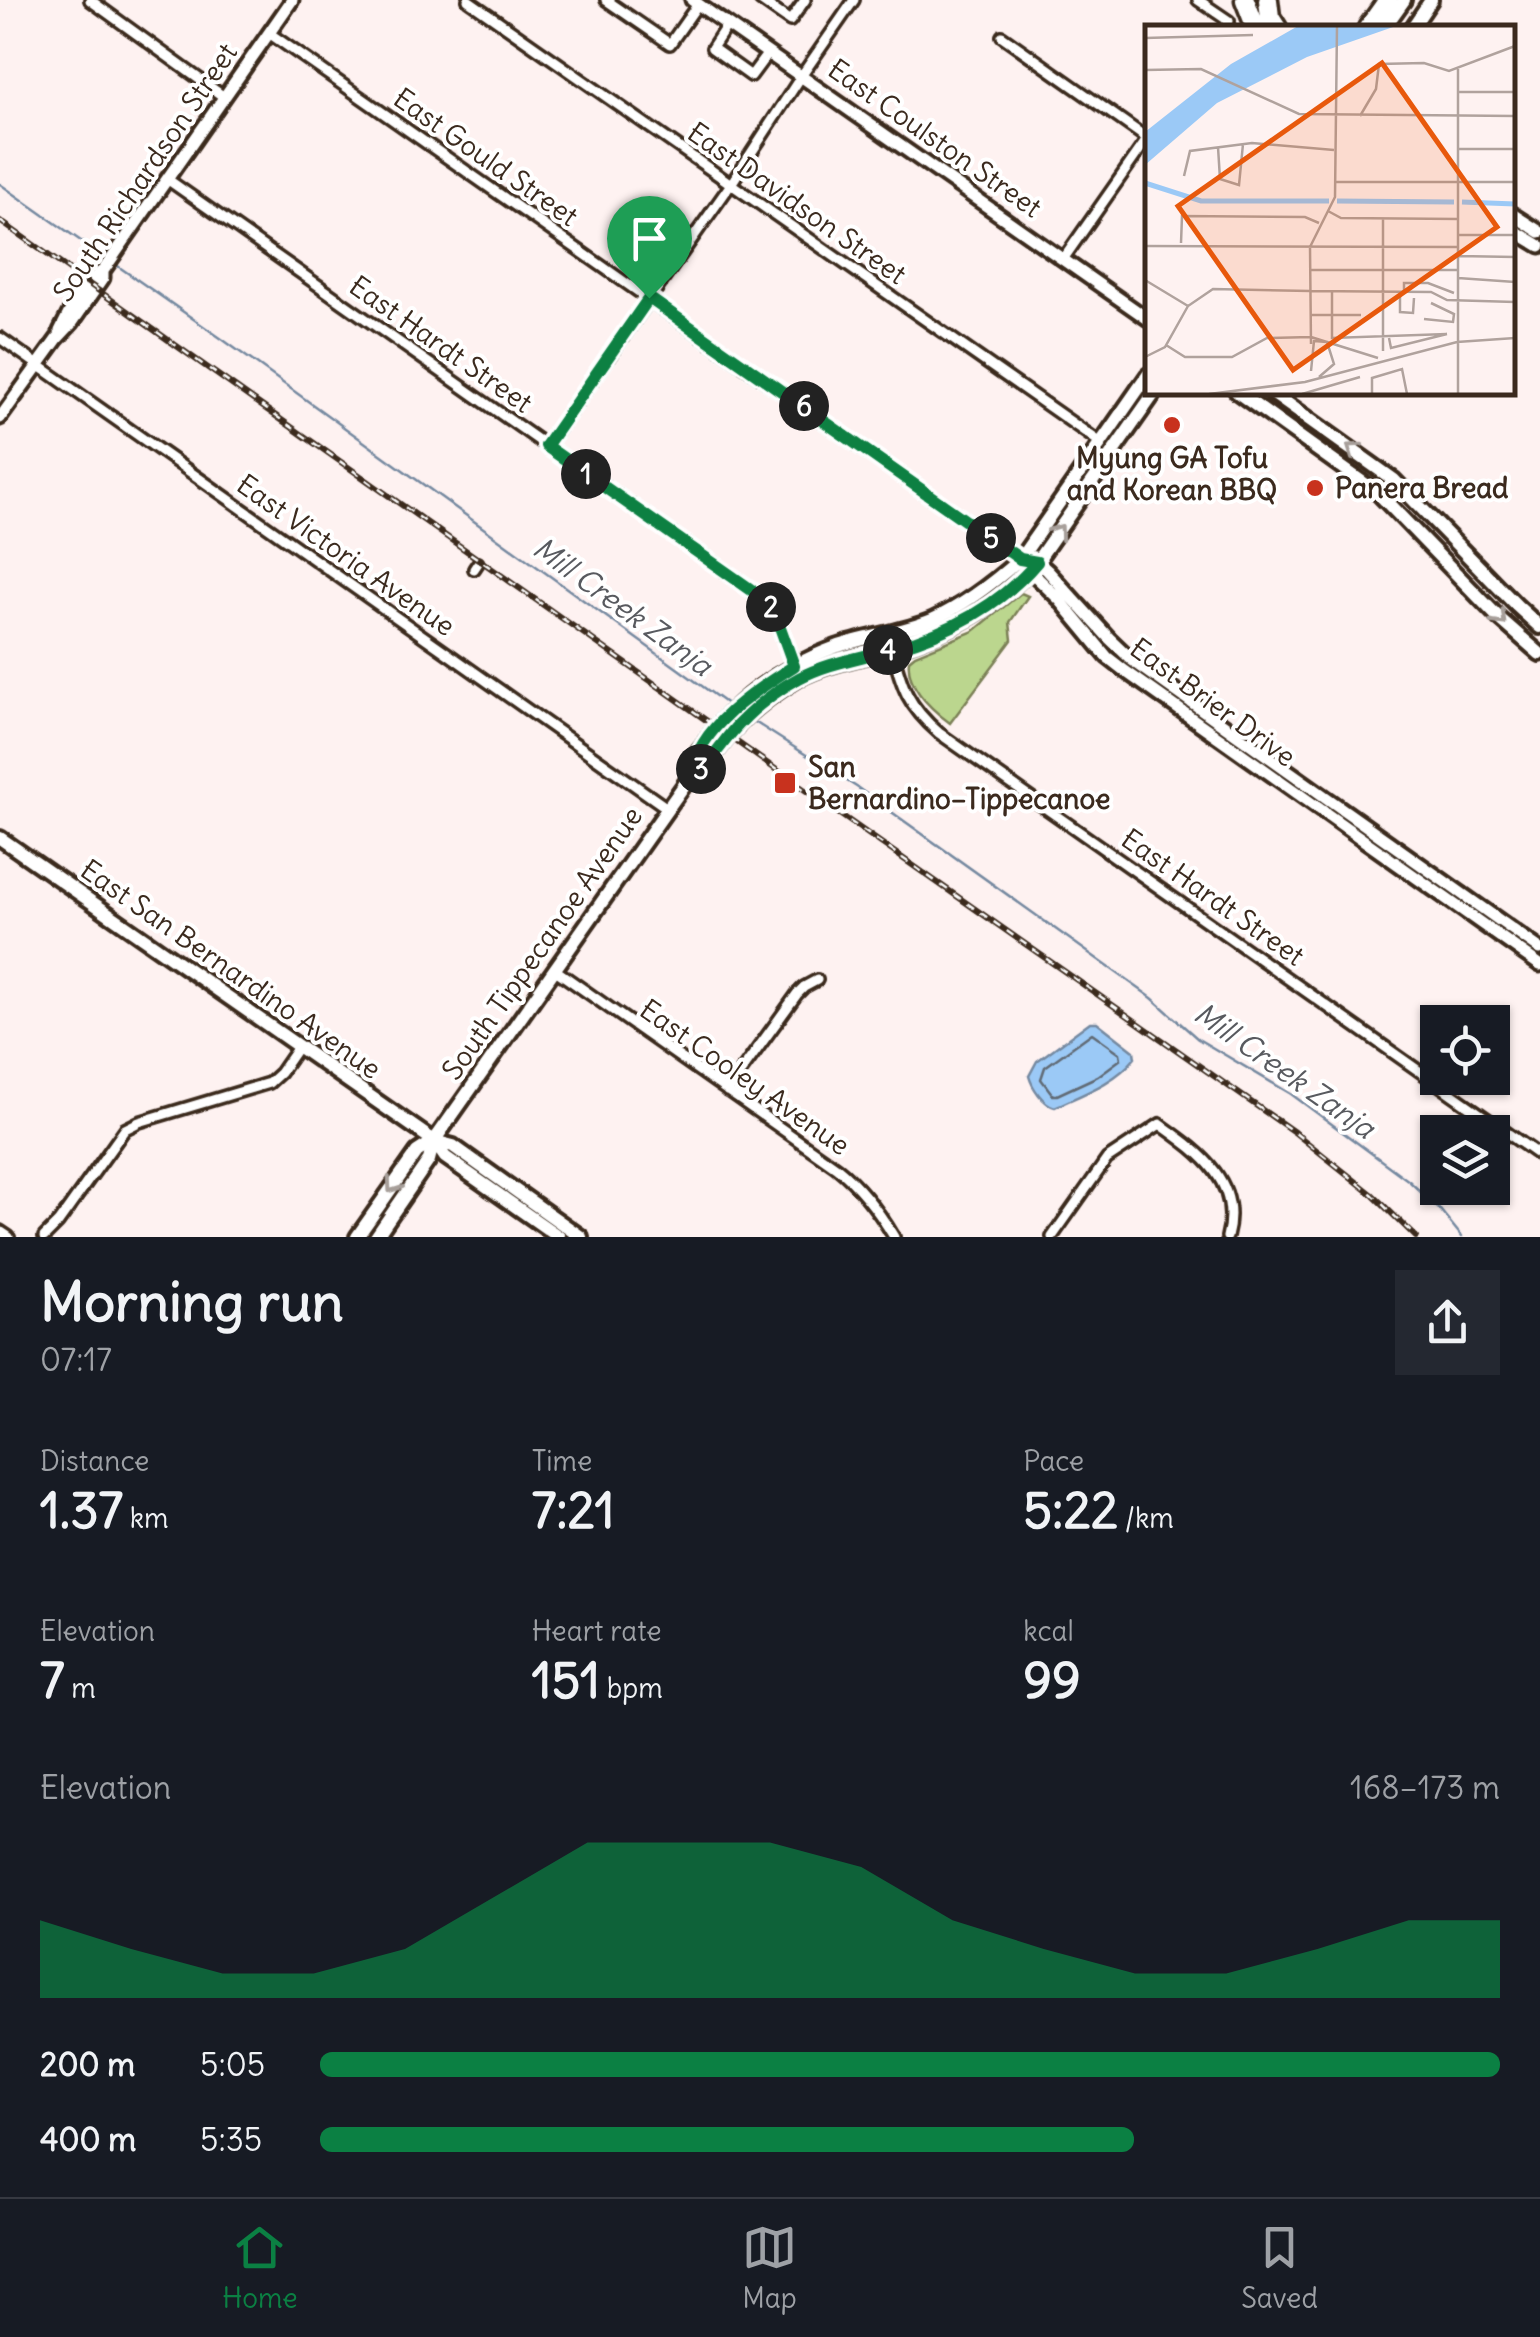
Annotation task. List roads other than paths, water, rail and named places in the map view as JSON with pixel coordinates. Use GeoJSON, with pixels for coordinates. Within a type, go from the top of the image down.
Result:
{"type":"FeatureCollection","features":[{"type":"Feature","properties":{"kind":"highway"},"geometry":{"type":"LineString","coordinates":[[1245,0],[1255,25]]}},
{"type":"Feature","properties":{"kind":"highway"},"geometry":{"type":"LineString","coordinates":[[1268,0],[1274,25]]}},
{"type":"Feature","properties":{"kind":"highway"},"geometry":{"type":"LineString","coordinates":[[1370,25],[1388,0]]}},
{"type":"Feature","properties":{"kind":"main road"},"geometry":{"type":"LineString","coordinates":[[1386,25],[1404,0]]}},
{"type":"Feature","properties":{"kind":"main road"},"geometry":{"type":"LineString","coordinates":[[1414,25],[1431,0]]}},
{"type":"Feature","properties":{"kind":"main road","name":"South Tippecanoe Avenue"},"geometry":{"type":"LineString","coordinates":[[376,1237],[429,1160],[434,1142],[554,969],[692,774],[704,768],[743,700],[797,672],[852,658],[889,642],[950,611],[990,584],[1020,559],[1145,379]]}},
{"type":"Feature","properties":{"kind":"main road","name":"South Tippecanoe Avenue"},"geometry":{"type":"LineString","coordinates":[[889,642],[923,639],[970,617],[1033,566],[1153,395]]}},
{"type":"Feature","properties":{"kind":"main road"},"geometry":{"type":"LineString","coordinates":[[1241,395],[1379,494],[1499,618],[1540,654]]}},
{"type":"Feature","properties":{"kind":"main road"},"geometry":{"type":"LineString","coordinates":[[1275,395],[1394,480],[1540,627]]}},
{"type":"Feature","properties":{"kind":"main road","name":"South Tippecanoe Avenue"},"geometry":{"type":"LineString","coordinates":[[732,721],[759,705],[797,672]]}},
{"type":"Feature","properties":{"kind":"main road","name":"East San Bernardino Avenue"},"geometry":{"type":"LineString","coordinates":[[0,838],[434,1142]]}},
{"type":"Feature","properties":{"kind":"main road"},"geometry":{"type":"LineString","coordinates":[[434,1142],[445,1157],[559,1237]]}},
{"type":"Feature","properties":{"kind":"main road"},"geometry":{"type":"LineString","coordinates":[[434,1142],[453,1146],[581,1237]]}},
{"type":"Feature","properties":{"kind":"main road","name":"South Tippecanoe Avenue"},"geometry":{"type":"LineString","coordinates":[[357,1237],[417,1152],[434,1142]]}},
{"type":"Feature","properties":{"kind":"street"},"geometry":{"type":"LineString","coordinates":[[90,0],[224,97]]}},
{"type":"Feature","properties":{"kind":"street","name":"South Richardson Street"},"geometry":{"type":"LineString","coordinates":[[0,418],[292,0]]}},
{"type":"Feature","properties":{"kind":"street","name":"East Davidson Street"},"geometry":{"type":"LineString","coordinates":[[468,0],[1101,442]]}},
{"type":"Feature","properties":{"kind":"street"},"geometry":{"type":"LineString","coordinates":[[606,0],[670,44],[695,2]]}},
{"type":"Feature","properties":{"kind":"street"},"geometry":{"type":"LineString","coordinates":[[760,0],[790,21],[805,0]]}},
{"type":"Feature","properties":{"kind":"street"},"geometry":{"type":"LineString","coordinates":[[546,446],[731,184],[854,0]]}},
{"type":"Feature","properties":{"kind":"street"},"geometry":{"type":"LineString","coordinates":[[1198,0],[1226,24]]}},
{"type":"Feature","properties":{"kind":"street","name":"East Coulston Street"},"geometry":{"type":"LineString","coordinates":[[695,2],[1145,316]]}},
{"type":"Feature","properties":{"kind":"street"},"geometry":{"type":"LineString","coordinates":[[728,25],[712,48],[752,76],[768,54]]}},
{"type":"Feature","properties":{"kind":"street","name":"East Gould Street"},"geometry":{"type":"LineString","coordinates":[[269,34],[1020,559]]}},
{"type":"Feature","properties":{"kind":"street"},"geometry":{"type":"LineString","coordinates":[[1002,36],[1145,138]]}},
{"type":"Feature","properties":{"kind":"street"},"geometry":{"type":"LineString","coordinates":[[1064,258],[1145,142]]}},
{"type":"Feature","properties":{"kind":"street","name":"East Hardt Street"},"geometry":{"type":"LineString","coordinates":[[167,179],[766,602],[776,616],[797,672]]}},
{"type":"Feature","properties":{"kind":"street"},"geometry":{"type":"LineString","coordinates":[[1515,216],[1540,232]]}},
{"type":"Feature","properties":{"kind":"street"},"geometry":{"type":"LineString","coordinates":[[1515,231],[1540,246]]}},
{"type":"Feature","properties":{"kind":"street","name":"East Victoria Avenue"},"geometry":{"type":"LineString","coordinates":[[0,338],[667,808]]}},
{"type":"Feature","properties":{"kind":"street","name":"East Brier Drive"},"geometry":{"type":"LineString","coordinates":[[1020,559],[1033,566],[1132,660],[1540,949]]}},
{"type":"Feature","properties":{"kind":"street","name":"East Brier Drive"},"geometry":{"type":"LineString","coordinates":[[1033,566],[1107,657],[1540,965]]}},
{"type":"Feature","properties":{"kind":"street","name":"East Hardt Street"},"geometry":{"type":"LineString","coordinates":[[889,642],[900,684],[923,719],[1540,1156]]}},
{"type":"Feature","properties":{"kind":"street","name":"East Cooley Avenue"},"geometry":{"type":"LineString","coordinates":[[554,969],[850,1178],[894,1237]]}},
{"type":"Feature","properties":{"kind":"street"},"geometry":{"type":"LineString","coordinates":[[727,1091],[796,994],[817,980]]}},
{"type":"Feature","properties":{"kind":"street"},"geometry":{"type":"LineString","coordinates":[[44,1237],[125,1129],[260,1087],[276,1078],[298,1047]]}},
{"type":"Feature","properties":{"kind":"street"},"geometry":{"type":"LineString","coordinates":[[1052,1237],[1107,1159],[1160,1124],[1194,1148],[1218,1176],[1230,1206],[1228,1235]]}},
{"type":"Feature","properties":{"kind":"street"},"geometry":{"type":"LineString","coordinates":[[0,1231],[10,1237]]}},
{"type":"Feature","properties":{"kind":"water"},"geometry":{"type":"Polygon","coordinates":[[[1090,1022],[1097,1022],[1134,1051],[1135,1058],[1098,1087],[1055,1107],[1039,1094],[1029,1076],[1037,1061],[1090,1022]]]}},
{"type":"Feature","properties":{"kind":"waterway","name":"Mill Creek Zanja"},"geometry":{"type":"LineString","coordinates":[[0,184],[105,258]]}},
{"type":"Feature","properties":{"kind":"waterway","name":"Mill Creek Zanja"},"geometry":{"type":"LineString","coordinates":[[112,262],[731,707]]}},
{"type":"Feature","properties":{"kind":"waterway","name":"Mill Creek Zanja"},"geometry":{"type":"LineString","coordinates":[[750,719],[858,788],[1152,998],[1198,1039],[1291,1094],[1409,1181],[1462,1237]]}},
{"type":"Feature","properties":{"kind":"railway"},"geometry":{"type":"LineString","coordinates":[[0,221],[1294,1132],[1372,1194],[1416,1237]]}},
{"type":"Feature","properties":{"kind":"place","name":"Myung GA Tofu and Korean BBQ"},"geometry":{"type":"Point","coordinates":[1172,425]}},
{"type":"Feature","properties":{"kind":"place","name":"Panera Bread"},"geometry":{"type":"Point","coordinates":[1315,488]}},
{"type":"Feature","properties":{"kind":"place","name":"San Bernardino–Tippecanoe"},"geometry":{"type":"Point","coordinates":[785,783]}}]}
